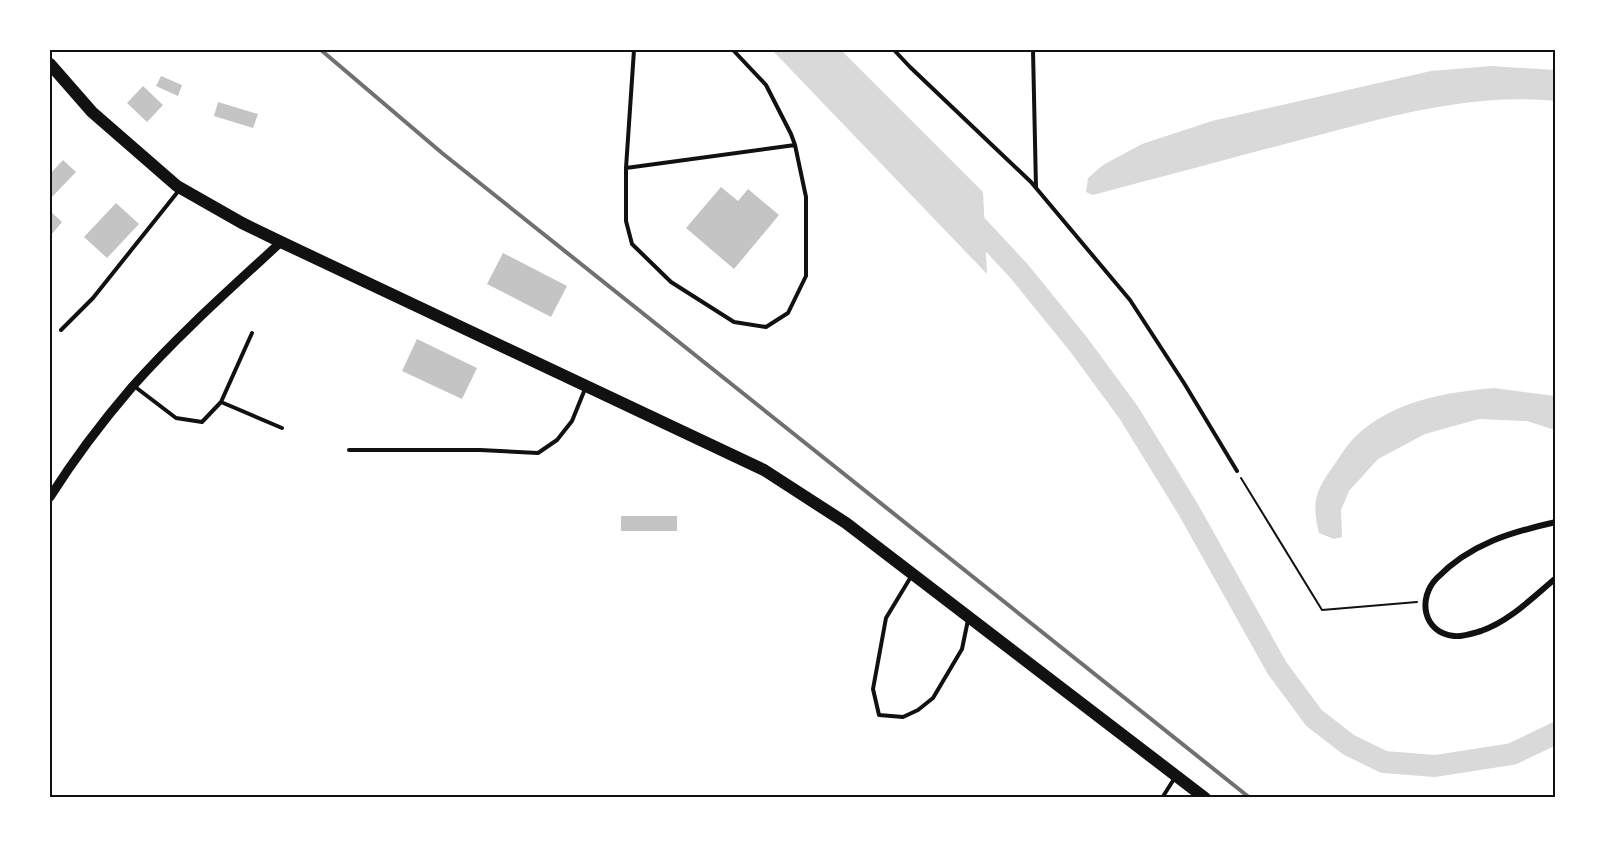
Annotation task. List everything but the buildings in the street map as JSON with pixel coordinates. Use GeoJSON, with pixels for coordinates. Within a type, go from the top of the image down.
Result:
{"type":"FeatureCollection","features":[{"type":"Feature","properties":{"kind":"main road"},"geometry":{"type":"LineString","coordinates":[[50,64],[92,112],[130,147],[181,188],[281,242],[764,470],[846,523],[1205,798]]}},
{"type":"Feature","properties":{"kind":"street"},"geometry":{"type":"LineString","coordinates":[[50,498],[76,458],[133,386],[178,338],[281,242]]}},
{"type":"Feature","properties":{"kind":"street"},"geometry":{"type":"LineString","coordinates":[[1556,522],[1495,538],[1464,555],[1435,579],[1425,601],[1427,620],[1440,632],[1455,636],[1482,630],[1509,617],[1556,578]]}},
{"type":"Feature","properties":{"kind":"lane"},"geometry":{"type":"LineString","coordinates":[[634,50],[626,168],[626,221],[632,244],[671,282],[734,322],[766,327],[788,313],[806,276],[806,197],[795,145],[766,85],[733,50]]}},
{"type":"Feature","properties":{"kind":"lane"},"geometry":{"type":"LineString","coordinates":[[894,50],[1036,189],[1130,300],[1237,471]]}},
{"type":"Feature","properties":{"kind":"lane"},"geometry":{"type":"LineString","coordinates":[[1033,50],[1036,189]]}},
{"type":"Feature","properties":{"kind":"lane"},"geometry":{"type":"LineString","coordinates":[[626,168],[795,145]]}},
{"type":"Feature","properties":{"kind":"lane"},"geometry":{"type":"LineString","coordinates":[[61,330],[93,298],[181,188]]}},
{"type":"Feature","properties":{"kind":"lane"},"geometry":{"type":"LineString","coordinates":[[133,386],[176,418],[202,422],[221,402],[252,333]]}},
{"type":"Feature","properties":{"kind":"lane"},"geometry":{"type":"LineString","coordinates":[[349,450],[480,450],[538,453],[557,440],[572,421],[586,385]]}},
{"type":"Feature","properties":{"kind":"lane"},"geometry":{"type":"LineString","coordinates":[[221,402],[282,428]]}},
{"type":"Feature","properties":{"kind":"lane"},"geometry":{"type":"LineString","coordinates":[[913,573],[886,618],[873,689],[879,715],[903,717],[918,710],[933,698],[962,650],[968,616]]}},
{"type":"Feature","properties":{"kind":"lane"},"geometry":{"type":"LineString","coordinates":[[1162,798],[1176,776]]}},
{"type":"Feature","properties":{"kind":"path"},"geometry":{"type":"LineString","coordinates":[[1237,471],[1322,610],[1425,601]]}},
{"type":"Feature","properties":{"kind":"shaded area"},"geometry":{"type":"Polygon","coordinates":[[[772,50],[841,50],[983,192],[987,274],[772,50]]]}},
{"type":"Feature","properties":{"kind":"shaded area"},"geometry":{"type":"Polygon","coordinates":[[[1491,66],[1555,70],[1555,101],[1491,100],[1427,109],[1363,123],[1093,195],[1086,192],[1088,178],[1103,165],[1142,144],[1212,121],[1431,71],[1491,66]]]}},
{"type":"Feature","properties":{"kind":"shaded area"},"geometry":{"type":"Polygon","coordinates":[[[1494,388],[1555,396],[1555,430],[1527,421],[1479,419],[1425,434],[1378,459],[1349,491],[1341,510],[1342,537],[1334,539],[1319,533],[1315,504],[1319,489],[1345,449],[1371,423],[1421,400],[1458,392],[1494,388]]]}},
{"type":"Feature","properties":{"kind":"waterway"},"geometry":{"type":"LineString","coordinates":[[964,212],[1019,271],[1079,345],[1129,413],[1188,509],[1277,668],[1314,718],[1349,745],[1384,762],[1435,766],[1512,754],[1556,733]]}},
{"type":"Feature","properties":{"kind":"railway"},"geometry":{"type":"LineString","coordinates":[[321,50],[442,153],[1250,798]]}}]}
